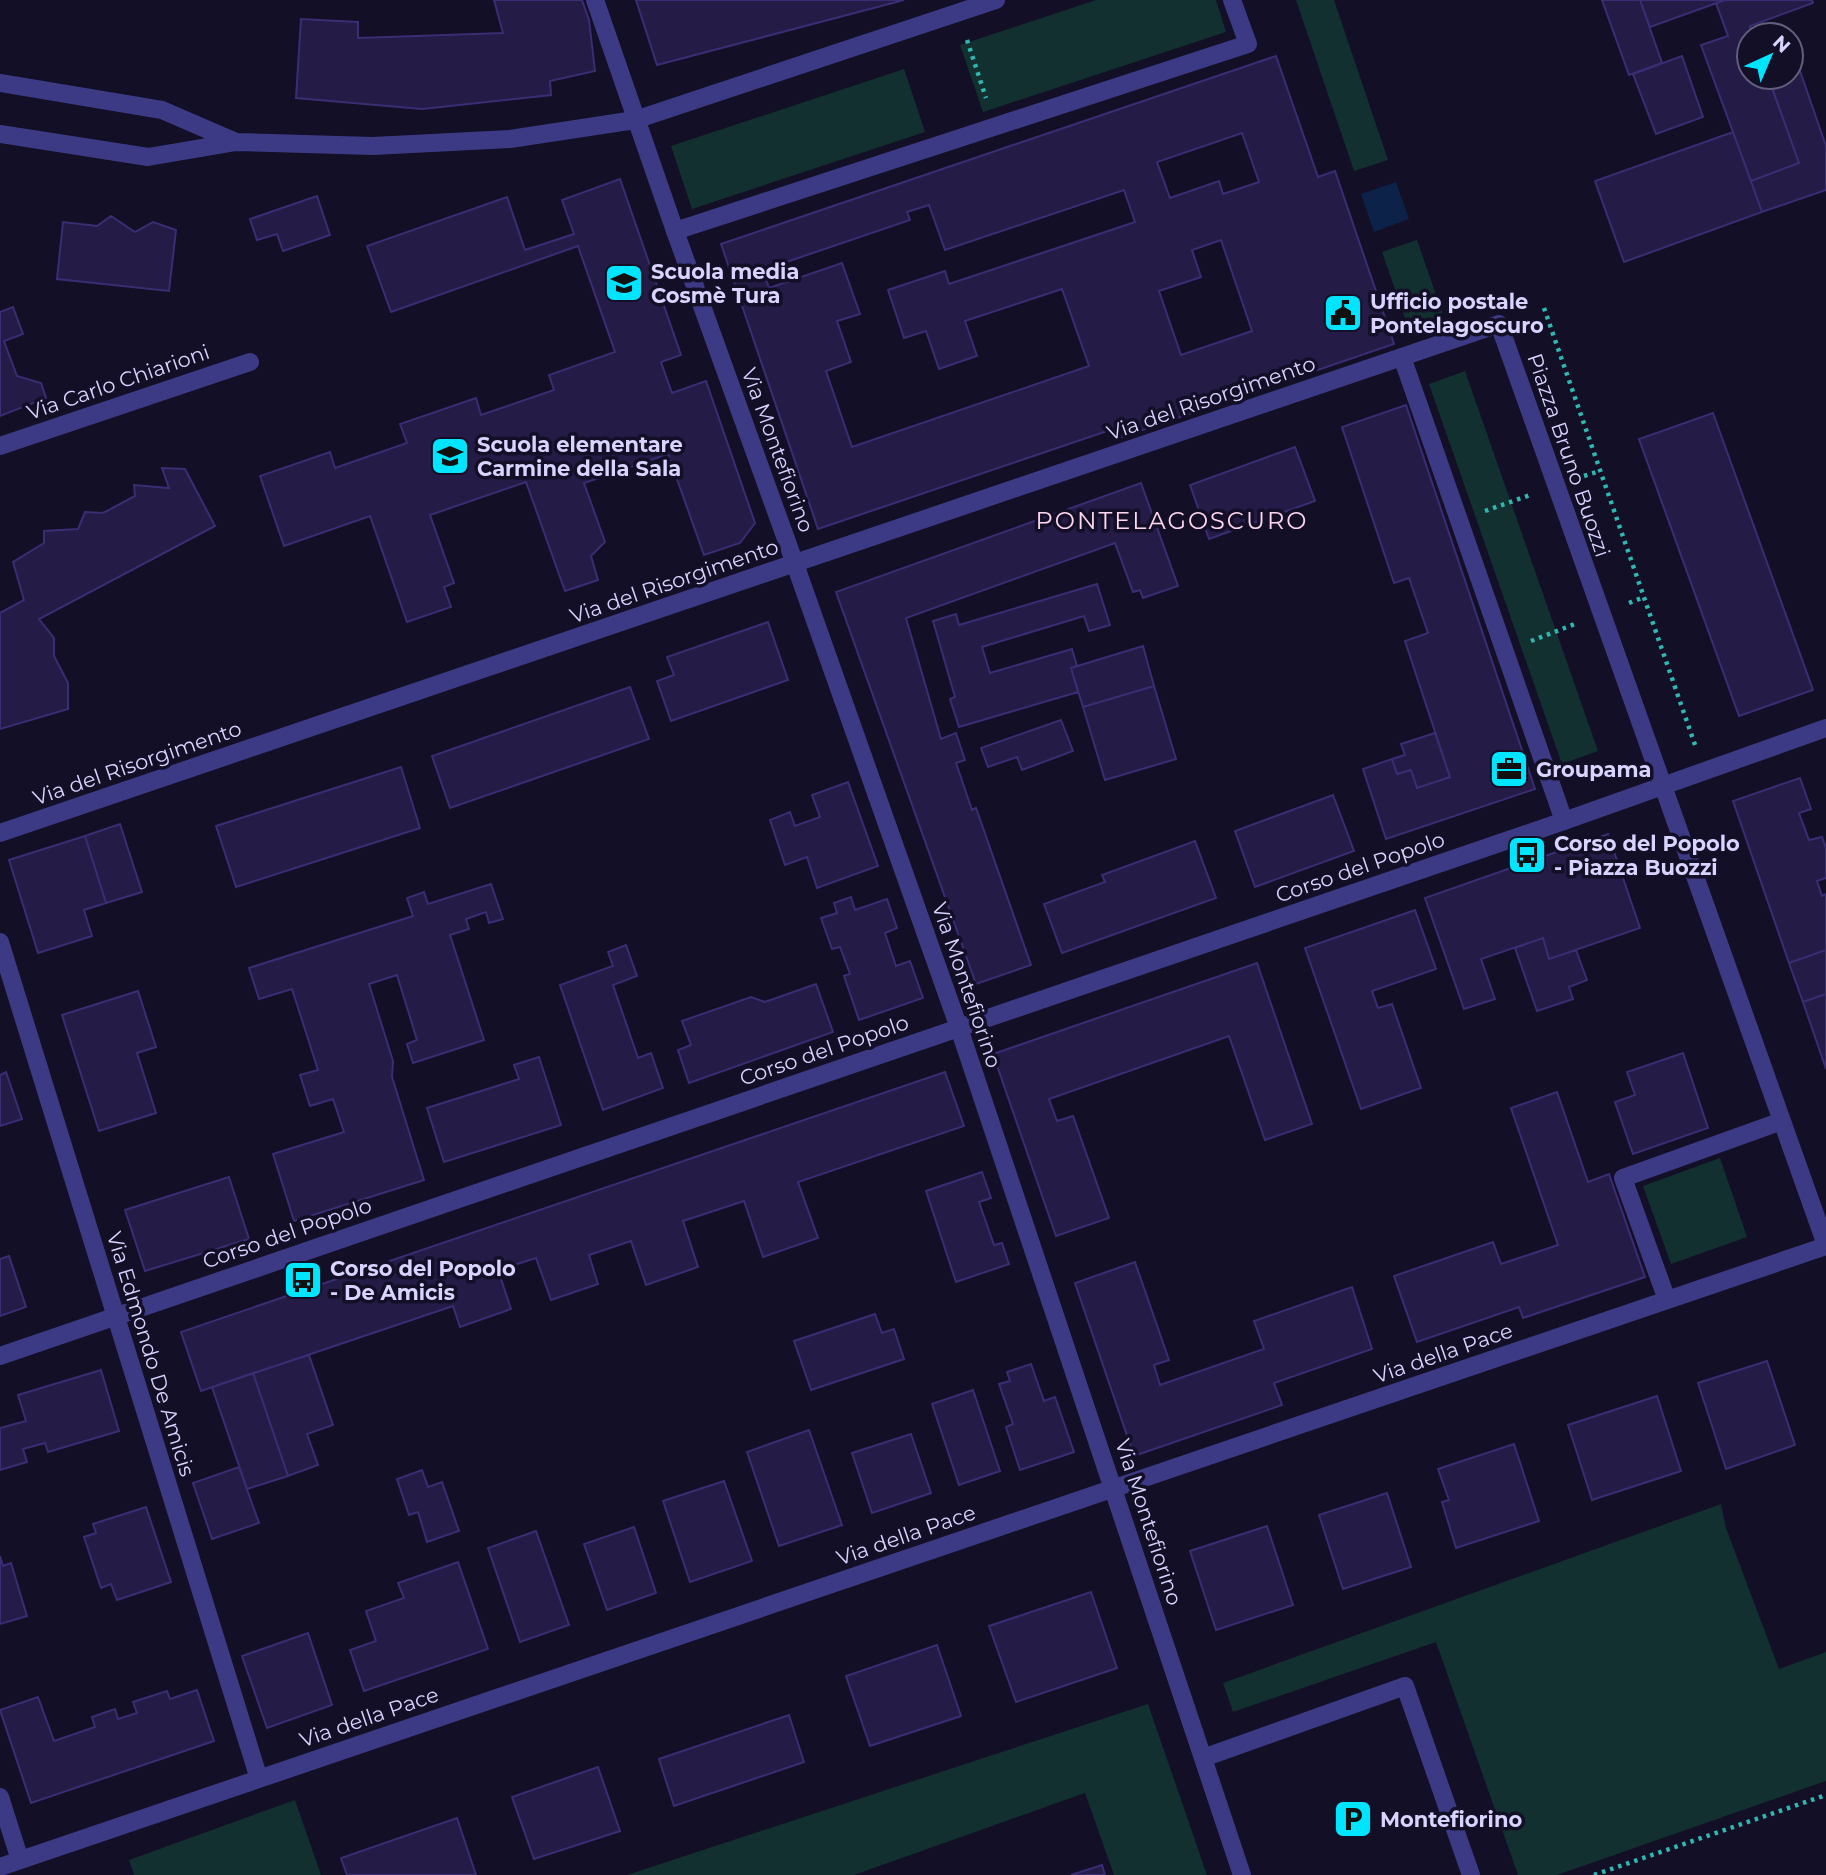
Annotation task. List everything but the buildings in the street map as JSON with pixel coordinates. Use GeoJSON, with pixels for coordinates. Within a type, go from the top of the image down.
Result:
{"type":"FeatureCollection","features":[{"type":"Feature","properties":{"kind":"street","name":"Via Montefiorino"},"geometry":{"type":"LineString","coordinates":[[594,0],[959,1028],[1242,1875]]}},
{"type":"Feature","properties":{"kind":"street"},"geometry":{"type":"LineString","coordinates":[[0,134],[148,157],[236,142],[373,146],[438,145],[510,139],[635,120],[996,0]]}},
{"type":"Feature","properties":{"kind":"street"},"geometry":{"type":"LineString","coordinates":[[675,231],[1248,44],[1232,0]]}},
{"type":"Feature","properties":{"kind":"street"},"geometry":{"type":"LineString","coordinates":[[0,83],[162,110],[236,142]]}},
{"type":"Feature","properties":{"kind":"street","name":"Piazza Bruno Buozzi"},"geometry":{"type":"LineString","coordinates":[[1402,357],[1499,324],[1826,1246]]}},
{"type":"Feature","properties":{"kind":"street"},"geometry":{"type":"LineString","coordinates":[[1402,357],[1564,821]]}},
{"type":"Feature","properties":{"kind":"street","name":"Via del Risorgimento"},"geometry":{"type":"LineString","coordinates":[[0,833],[1402,357]]}},
{"type":"Feature","properties":{"kind":"street","name":"Via Carlo Chiarioni"},"geometry":{"type":"LineString","coordinates":[[0,446],[250,362]]}},
{"type":"Feature","properties":{"kind":"street","name":"Corso del Popolo"},"geometry":{"type":"LineString","coordinates":[[0,1356],[1564,821],[1826,728]]}},
{"type":"Feature","properties":{"kind":"street","name":"Via Edmondo De Amicis"},"geometry":{"type":"LineString","coordinates":[[0,942],[259,1779]]}},
{"type":"Feature","properties":{"kind":"street"},"geometry":{"type":"LineString","coordinates":[[1667,1300],[1623,1178],[1782,1121]]}},
{"type":"Feature","properties":{"kind":"street","name":"Via della Pace"},"geometry":{"type":"LineString","coordinates":[[0,1867],[1826,1246]]}},
{"type":"Feature","properties":{"kind":"street"},"geometry":{"type":"LineString","coordinates":[[1203,1758],[1405,1686],[1471,1875]]}},
{"type":"Feature","properties":{"kind":"street"},"geometry":{"type":"LineString","coordinates":[[0,1797],[20,1860]]}},
{"type":"Feature","properties":{"kind":"path"},"geometry":{"type":"LineString","coordinates":[[958,13],[995,127]]}},
{"type":"Feature","properties":{"kind":"path"},"geometry":{"type":"LineString","coordinates":[[1544,308],[1704,772]]}},
{"type":"Feature","properties":{"kind":"path"},"geometry":{"type":"LineString","coordinates":[[1594,1875],[1826,1795]]}},
{"type":"Feature","properties":{"kind":"green space"},"geometry":{"type":"Polygon","coordinates":[[[1096,0],[1216,0],[1226,32],[983,112],[960,45],[1096,0]]]}},
{"type":"Feature","properties":{"kind":"green space"},"geometry":{"type":"Polygon","coordinates":[[[1296,0],[1334,0],[1388,160],[1354,171],[1296,0]]]}},
{"type":"Feature","properties":{"kind":"green space"},"geometry":{"type":"Polygon","coordinates":[[[904,69],[925,132],[692,209],[671,146],[904,69]]]}},
{"type":"Feature","properties":{"kind":"green space"},"geometry":{"type":"Polygon","coordinates":[[[1417,240],[1443,315],[1408,327],[1382,252],[1417,240]]]}},
{"type":"Feature","properties":{"kind":"green space"},"geometry":{"type":"Polygon","coordinates":[[[1465,371],[1598,751],[1562,764],[1429,384],[1465,371]]]}},
{"type":"Feature","properties":{"kind":"green space"},"geometry":{"type":"Polygon","coordinates":[[[1720,1158],[1747,1237],[1671,1264],[1643,1186],[1720,1158]]]}},
{"type":"Feature","properties":{"kind":"green space"},"geometry":{"type":"Polygon","coordinates":[[[1721,1504],[1726,1528],[1779,1669],[1826,1652],[1826,1781],[1557,1875],[1518,1875],[1436,1642],[1233,1712],[1223,1683],[1721,1504]]]}},
{"type":"Feature","properties":{"kind":"green space"},"geometry":{"type":"Polygon","coordinates":[[[1148,1704],[1207,1875],[1114,1875],[1085,1793],[854,1875],[627,1875],[1148,1704]]]}},
{"type":"Feature","properties":{"kind":"green space"},"geometry":{"type":"Polygon","coordinates":[[[295,1800],[321,1875],[134,1875],[129,1860],[295,1800]]]}},
{"type":"Feature","properties":{"kind":"water"},"geometry":{"type":"Polygon","coordinates":[[[1396,182],[1409,219],[1374,232],[1361,194],[1396,182]]]}},
{"type":"Feature","properties":{"kind":"place","name":"Scuola media Cosmè Tura"},"geometry":{"type":"Point","coordinates":[624,283]}},
{"type":"Feature","properties":{"kind":"place","name":"Ufficio postale Pontelagoscuro"},"geometry":{"type":"Point","coordinates":[1343,313]}},
{"type":"Feature","properties":{"kind":"place","name":"Scuola elementare Carmine della Sala"},"geometry":{"type":"Point","coordinates":[450,456]}},
{"type":"Feature","properties":{"kind":"place","name":"Groupama"},"geometry":{"type":"Point","coordinates":[1509,769]}},
{"type":"Feature","properties":{"kind":"place","name":"Corso del Popolo - Piazza Buozzi"},"geometry":{"type":"Point","coordinates":[1527,855]}},
{"type":"Feature","properties":{"kind":"place","name":"Corso del Popolo - De Amicis"},"geometry":{"type":"Point","coordinates":[303,1280]}},
{"type":"Feature","properties":{"kind":"place","name":"Montefiorino"},"geometry":{"type":"Point","coordinates":[1353,1819]}},
{"type":"Feature","properties":{"kind":"district","name":"PONTELAGOSCURO"},"geometry":{"type":"Point","coordinates":[1172,520]}}]}
